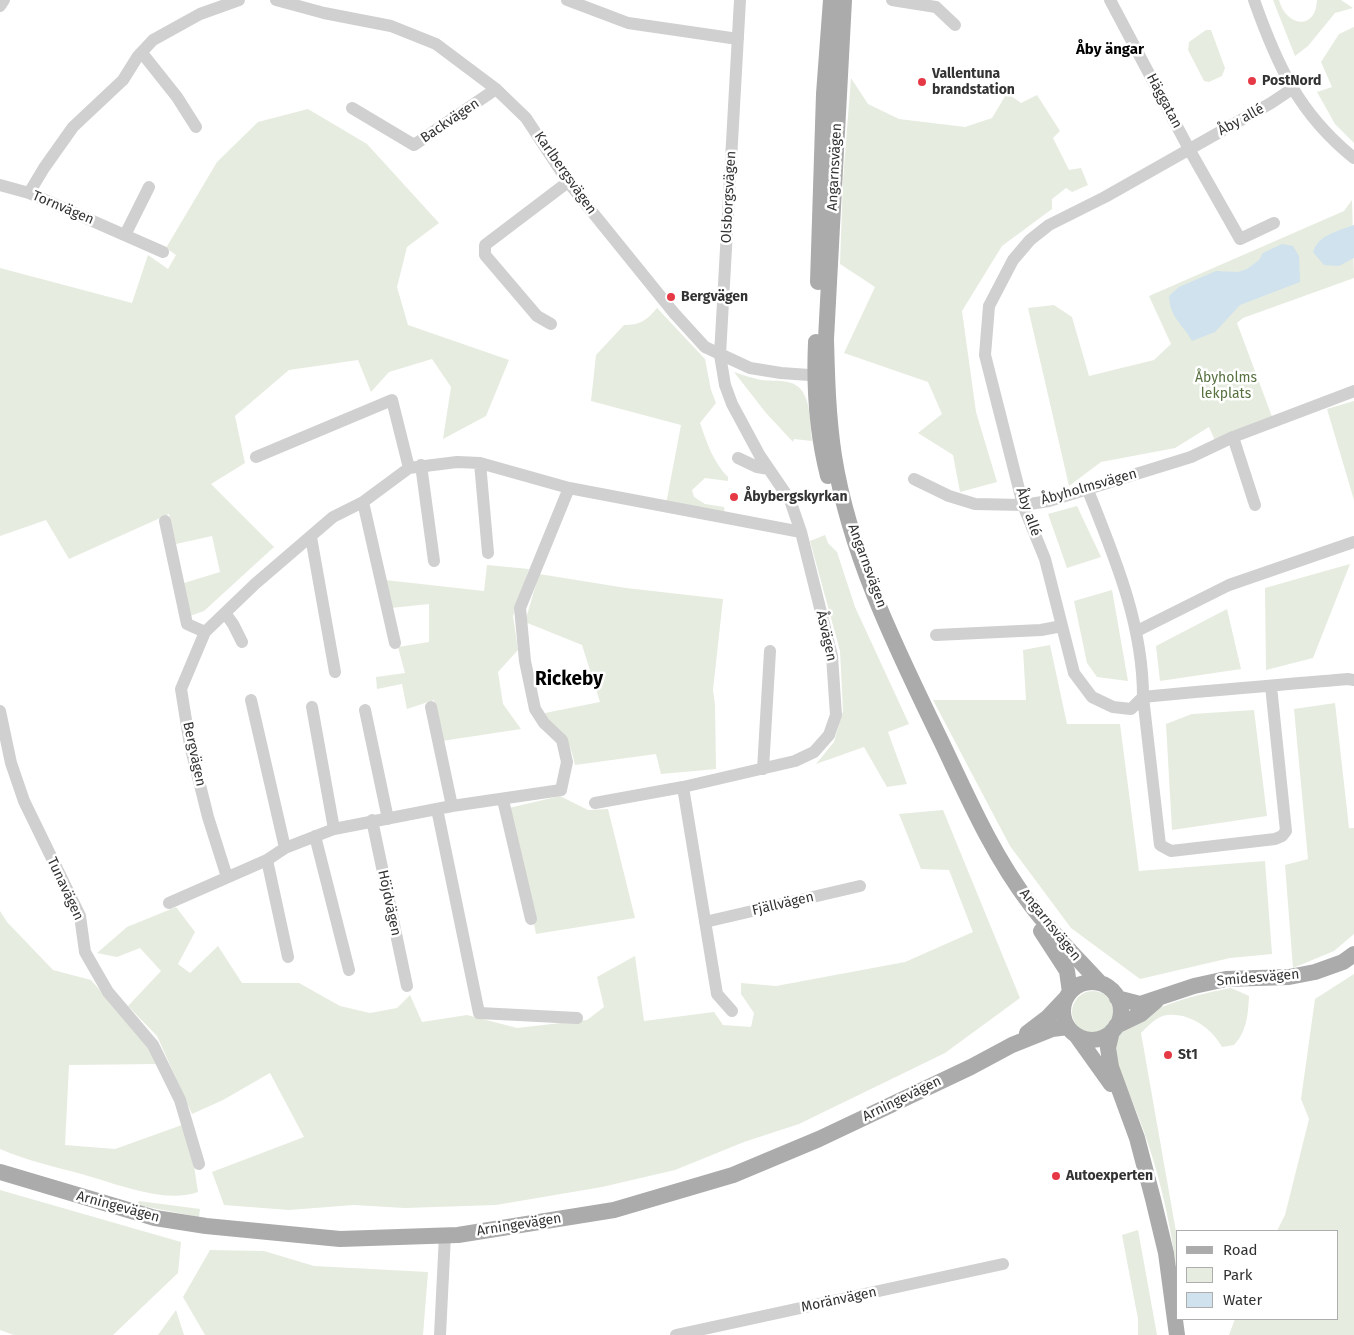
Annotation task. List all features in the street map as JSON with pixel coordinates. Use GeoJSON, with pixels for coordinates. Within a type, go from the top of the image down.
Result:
{"type":"FeatureCollection","features":[{"type":"Feature","properties":{"kind":"main road","name":"Angarnsvägen"},"geometry":{"type":"LineString","coordinates":[[831,0],[824,94],[821,450],[840,524],[866,597],[962,802],[999,870],[1067,971],[1068,995]]}},
{"type":"Feature","properties":{"kind":"main road","name":"Angarnsvägen"},"geometry":{"type":"LineString","coordinates":[[844,0],[826,339],[821,376],[834,456],[851,526],[871,585],[916,690],[990,842],[1029,903],[1100,983]]}},
{"type":"Feature","properties":{"kind":"main road","name":"Smidesvägen"},"geometry":{"type":"LineString","coordinates":[[1117,998],[1140,1004],[1194,986],[1226,979],[1289,978],[1315,972],[1343,962],[1354,954]]}},
{"type":"Feature","properties":{"kind":"main road"},"geometry":{"type":"LineString","coordinates":[[1124,1105],[1105,1073],[1072,1031],[1063,1015],[1068,995],[1084,983],[1100,983],[1109,988],[1117,998],[1120,1016],[1108,1048],[1111,1067],[1136,1138],[1166,1253],[1177,1335]]}},
{"type":"Feature","properties":{"kind":"main road","name":"Arningevägen"},"geometry":{"type":"LineString","coordinates":[[1012,1045],[1048,1017],[1068,995]]}},
{"type":"Feature","properties":{"kind":"main road","name":"Smidesvägen"},"geometry":{"type":"LineString","coordinates":[[1114,1029],[1140,1014],[1160,998]]}},
{"type":"Feature","properties":{"kind":"main road","name":"Arningevägen"},"geometry":{"type":"LineString","coordinates":[[0,1172],[145,1215],[206,1226],[340,1239],[445,1235],[531,1224],[614,1210],[733,1175],[819,1139],[971,1067],[1012,1045],[1052,1029],[1072,1031]]}},
{"type":"Feature","properties":{"kind":"main road"},"geometry":{"type":"LineString","coordinates":[[1072,1031],[1095,1040],[1114,1029]]}},
{"type":"Feature","properties":{"kind":"street"},"geometry":{"type":"LineString","coordinates":[[0,6],[4,0]]}},
{"type":"Feature","properties":{"kind":"street"},"geometry":{"type":"LineString","coordinates":[[29,193],[44,168],[74,127],[123,80],[153,40],[200,14],[239,0]]}},
{"type":"Feature","properties":{"kind":"street","name":"Karlbergsvägen"},"geometry":{"type":"LineString","coordinates":[[276,0],[324,13],[392,26],[436,44],[496,90],[526,118],[568,182],[674,313],[705,347],[750,368],[821,376]]}},
{"type":"Feature","properties":{"kind":"street"},"geometry":{"type":"LineString","coordinates":[[567,0],[628,23],[738,39]]}},
{"type":"Feature","properties":{"kind":"street","name":"Olsborgsvägen"},"geometry":{"type":"LineString","coordinates":[[720,355],[740,0]]}},
{"type":"Feature","properties":{"kind":"street"},"geometry":{"type":"LineString","coordinates":[[892,0],[936,7],[955,26]]}},
{"type":"Feature","properties":{"kind":"street","name":"Häggatan"},"geometry":{"type":"LineString","coordinates":[[1110,0],[1189,148]]}},
{"type":"Feature","properties":{"kind":"street"},"geometry":{"type":"LineString","coordinates":[[1254,0],[1281,70],[1292,89],[1314,120],[1339,146],[1354,158]]}},
{"type":"Feature","properties":{"kind":"street"},"geometry":{"type":"LineString","coordinates":[[142,53],[177,97],[196,127]]}},
{"type":"Feature","properties":{"kind":"street","name":"Åby allé"},"geometry":{"type":"LineString","coordinates":[[1143,697],[1131,709],[1113,707],[1092,697],[1074,673],[1045,559],[1023,505],[985,355],[989,306],[1013,260],[1030,240],[1049,225],[1105,197],[1271,103],[1292,89]]}},
{"type":"Feature","properties":{"kind":"street","name":"Backvägen"},"geometry":{"type":"LineString","coordinates":[[352,108],[414,145],[496,90]]}},
{"type":"Feature","properties":{"kind":"street"},"geometry":{"type":"LineString","coordinates":[[1189,148],[1240,239],[1274,223]]}},
{"type":"Feature","properties":{"kind":"street"},"geometry":{"type":"LineString","coordinates":[[551,324],[538,316],[485,255],[486,244],[568,182]]}},
{"type":"Feature","properties":{"kind":"street","name":"Tornvägen"},"geometry":{"type":"LineString","coordinates":[[0,185],[29,193],[163,252]]}},
{"type":"Feature","properties":{"kind":"street"},"geometry":{"type":"LineString","coordinates":[[125,235],[149,187]]}},
{"type":"Feature","properties":{"kind":"street","name":"Åsvägen"},"geometry":{"type":"LineString","coordinates":[[595,803],[683,787],[795,761],[814,752],[829,735],[836,715],[832,656],[790,500],[769,469],[732,404],[725,385],[720,355]]}},
{"type":"Feature","properties":{"kind":"street","name":"Åbyholmsvägen"},"geometry":{"type":"LineString","coordinates":[[914,478],[949,496],[975,504],[1023,505],[1049,501],[1191,457],[1232,437],[1354,391]]}},
{"type":"Feature","properties":{"kind":"street"},"geometry":{"type":"LineString","coordinates":[[256,457],[392,400],[415,466],[434,561]]}},
{"type":"Feature","properties":{"kind":"street"},"geometry":{"type":"LineString","coordinates":[[1232,437],[1255,505]]}},
{"type":"Feature","properties":{"kind":"street"},"geometry":{"type":"LineString","coordinates":[[738,458],[756,468],[769,469]]}},
{"type":"Feature","properties":{"kind":"street"},"geometry":{"type":"LineString","coordinates":[[415,466],[480,463],[569,488],[800,532]]}},
{"type":"Feature","properties":{"kind":"street"},"geometry":{"type":"LineString","coordinates":[[480,463],[488,553]]}},
{"type":"Feature","properties":{"kind":"street","name":"Bergvägen"},"geometry":{"type":"LineString","coordinates":[[227,877],[190,745],[181,689],[206,632],[255,584],[334,517],[363,502],[415,466]]}},
{"type":"Feature","properties":{"kind":"street"},"geometry":{"type":"LineString","coordinates":[[169,903],[267,860],[285,848],[334,829],[372,820],[388,820],[452,806],[561,790],[567,762],[562,740],[544,723],[535,709],[525,661],[520,608],[569,488]]}},
{"type":"Feature","properties":{"kind":"street"},"geometry":{"type":"LineString","coordinates":[[1086,488],[1122,580],[1137,631],[1160,845],[1171,851],[1274,839],[1282,836],[1286,831],[1271,686]]}},
{"type":"Feature","properties":{"kind":"street"},"geometry":{"type":"LineString","coordinates":[[363,502],[396,643]]}},
{"type":"Feature","properties":{"kind":"street"},"geometry":{"type":"LineString","coordinates":[[165,521],[186,624],[206,632]]}},
{"type":"Feature","properties":{"kind":"street"},"geometry":{"type":"LineString","coordinates":[[311,536],[336,672]]}},
{"type":"Feature","properties":{"kind":"street"},"geometry":{"type":"LineString","coordinates":[[1137,631],[1229,585],[1354,542]]}},
{"type":"Feature","properties":{"kind":"street"},"geometry":{"type":"LineString","coordinates":[[224,614],[233,624],[242,642]]}},
{"type":"Feature","properties":{"kind":"street"},"geometry":{"type":"LineString","coordinates":[[936,635],[1041,630],[1062,626]]}},
{"type":"Feature","properties":{"kind":"street"},"geometry":{"type":"LineString","coordinates":[[763,769],[770,651]]}},
{"type":"Feature","properties":{"kind":"street"},"geometry":{"type":"LineString","coordinates":[[1143,697],[1354,680]]}},
{"type":"Feature","properties":{"kind":"street"},"geometry":{"type":"LineString","coordinates":[[251,700],[285,848]]}},
{"type":"Feature","properties":{"kind":"street"},"geometry":{"type":"LineString","coordinates":[[312,707],[334,829]]}},
{"type":"Feature","properties":{"kind":"street"},"geometry":{"type":"LineString","coordinates":[[431,707],[452,806]]}},
{"type":"Feature","properties":{"kind":"street"},"geometry":{"type":"LineString","coordinates":[[365,710],[388,820]]}},
{"type":"Feature","properties":{"kind":"street","name":"Tunavägen"},"geometry":{"type":"LineString","coordinates":[[0,711],[11,763],[24,800],[80,916],[85,952],[108,992],[153,1044],[180,1100],[199,1164]]}},
{"type":"Feature","properties":{"kind":"street"},"geometry":{"type":"LineString","coordinates":[[683,787],[717,994],[732,1011]]}},
{"type":"Feature","properties":{"kind":"street"},"geometry":{"type":"LineString","coordinates":[[503,800],[531,919]]}},
{"type":"Feature","properties":{"kind":"street"},"geometry":{"type":"LineString","coordinates":[[437,809],[479,1014],[577,1018]]}},
{"type":"Feature","properties":{"kind":"street","name":"Höjdvägen"},"geometry":{"type":"LineString","coordinates":[[372,820],[407,986]]}},
{"type":"Feature","properties":{"kind":"street"},"geometry":{"type":"LineString","coordinates":[[315,836],[349,970]]}},
{"type":"Feature","properties":{"kind":"street"},"geometry":{"type":"LineString","coordinates":[[436,846],[458,948],[465,949]]}},
{"type":"Feature","properties":{"kind":"street"},"geometry":{"type":"LineString","coordinates":[[267,860],[288,957]]}},
{"type":"Feature","properties":{"kind":"street","name":"Fjällvägen"},"geometry":{"type":"LineString","coordinates":[[705,922],[860,886]]}},
{"type":"Feature","properties":{"kind":"street"},"geometry":{"type":"LineString","coordinates":[[440,1335],[445,1235]]}},
{"type":"Feature","properties":{"kind":"street","name":"Moränvägen"},"geometry":{"type":"LineString","coordinates":[[676,1335],[1003,1264]]}},
{"type":"Feature","properties":{"kind":"green space"},"geometry":{"type":"Polygon","coordinates":[[[1273,0],[1279,0],[1288,16],[1300,22],[1312,17],[1317,0],[1341,0],[1353,8],[1335,13],[1308,46],[1295,56],[1273,0]]]}},
{"type":"Feature","properties":{"kind":"green space"},"geometry":{"type":"Polygon","coordinates":[[[1354,27],[1354,143],[1335,124],[1317,92],[1332,87],[1321,62],[1339,34],[1354,27]]]}},
{"type":"Feature","properties":{"kind":"green space"},"geometry":{"type":"Polygon","coordinates":[[[1206,30],[1211,30],[1225,68],[1222,76],[1209,82],[1204,81],[1188,50],[1189,42],[1206,30]]]}},
{"type":"Feature","properties":{"kind":"green space"},"geometry":{"type":"Polygon","coordinates":[[[851,78],[868,104],[899,119],[965,127],[992,118],[1007,93],[1021,103],[1037,95],[1060,131],[1053,138],[1069,170],[1081,168],[1088,185],[1072,192],[1066,188],[1052,199],[1052,209],[1002,246],[962,311],[976,412],[997,482],[960,492],[953,455],[918,433],[942,414],[928,382],[844,353],[875,287],[840,264],[843,180],[851,78]]]}},
{"type":"Feature","properties":{"kind":"green space"},"geometry":{"type":"Polygon","coordinates":[[[308,109],[367,144],[439,223],[407,247],[397,287],[408,325],[509,360],[486,416],[443,439],[451,387],[432,359],[389,372],[371,392],[358,360],[289,370],[235,416],[245,463],[211,484],[274,547],[204,611],[190,616],[184,583],[220,572],[212,536],[176,544],[169,514],[69,559],[46,520],[0,536],[0,268],[132,303],[148,255],[168,269],[176,255],[166,248],[217,162],[258,122],[308,109]]]}},
{"type":"Feature","properties":{"kind":"green space","name":"Åbyholms lekplats"},"geometry":{"type":"Polygon","coordinates":[[[1352,200],[1354,278],[1243,318],[1237,323],[1274,422],[1217,445],[1209,427],[1175,448],[1101,462],[1069,486],[1028,308],[1054,305],[1072,317],[1089,376],[1154,360],[1171,344],[1149,296],[1344,211],[1352,200]]]}},
{"type":"Feature","properties":{"kind":"green space"},"geometry":{"type":"Polygon","coordinates":[[[657,308],[705,359],[711,390],[716,403],[700,423],[711,452],[718,465],[728,477],[728,481],[705,478],[692,490],[694,497],[705,504],[724,507],[725,516],[666,504],[681,425],[591,401],[596,355],[624,325],[642,321],[657,308]]]}},
{"type":"Feature","properties":{"kind":"green space"},"geometry":{"type":"Polygon","coordinates":[[[734,372],[761,380],[779,381],[796,385],[804,394],[808,405],[812,441],[794,439],[793,442],[766,413],[734,372]]]}},
{"type":"Feature","properties":{"kind":"green space"},"geometry":{"type":"Polygon","coordinates":[[[1354,401],[1354,500],[1327,409],[1354,401]]]}},
{"type":"Feature","properties":{"kind":"green space"},"geometry":{"type":"Polygon","coordinates":[[[1077,506],[1101,557],[1067,568],[1048,514],[1077,506]]]}},
{"type":"Feature","properties":{"kind":"green space"},"geometry":{"type":"Polygon","coordinates":[[[825,535],[828,543],[837,552],[855,607],[909,724],[888,732],[907,784],[887,787],[864,747],[816,764],[834,742],[843,711],[840,651],[810,541],[825,535]]]}},
{"type":"Feature","properties":{"kind":"green space"},"geometry":{"type":"Polygon","coordinates":[[[1350,564],[1313,658],[1266,670],[1265,588],[1350,564]]]}},
{"type":"Feature","properties":{"kind":"green space"},"geometry":{"type":"Polygon","coordinates":[[[487,565],[529,569],[513,616],[518,650],[498,672],[503,704],[521,729],[442,741],[434,700],[407,709],[402,684],[377,689],[376,677],[405,673],[398,647],[429,642],[429,604],[391,608],[385,580],[484,591],[487,565]]]}},
{"type":"Feature","properties":{"kind":"green space"},"geometry":{"type":"Polygon","coordinates":[[[539,574],[626,588],[723,599],[713,690],[716,769],[661,774],[656,754],[575,765],[566,740],[548,722],[545,713],[600,702],[582,645],[525,622],[539,574]]]}},
{"type":"Feature","properties":{"kind":"green space"},"geometry":{"type":"Polygon","coordinates":[[[1112,590],[1128,681],[1097,677],[1087,663],[1074,601],[1112,590]]]}},
{"type":"Feature","properties":{"kind":"green space"},"geometry":{"type":"Polygon","coordinates":[[[1227,609],[1241,669],[1160,681],[1156,646],[1227,609]]]}},
{"type":"Feature","properties":{"kind":"green space"},"geometry":{"type":"Polygon","coordinates":[[[1050,645],[1067,724],[1120,724],[1139,871],[1265,861],[1272,954],[1230,958],[1140,979],[1071,928],[1010,846],[933,700],[1026,700],[1023,650],[1050,645]]]}},
{"type":"Feature","properties":{"kind":"green space"},"geometry":{"type":"Polygon","coordinates":[[[1335,703],[1349,828],[1354,828],[1354,934],[1334,951],[1293,968],[1285,865],[1308,859],[1294,709],[1335,703]]]}},
{"type":"Feature","properties":{"kind":"green space"},"geometry":{"type":"Polygon","coordinates":[[[1254,710],[1267,816],[1172,830],[1166,724],[1192,714],[1254,710]]]}},
{"type":"Feature","properties":{"kind":"green space"},"geometry":{"type":"Polygon","coordinates":[[[560,796],[588,810],[608,809],[635,918],[536,934],[521,854],[509,808],[560,796]]]}},
{"type":"Feature","properties":{"kind":"green space"},"geometry":{"type":"Polygon","coordinates":[[[943,810],[1020,998],[945,1053],[799,1124],[744,1142],[675,1170],[602,1187],[496,1205],[405,1208],[354,1205],[289,1210],[224,1205],[212,1172],[304,1137],[270,1073],[223,1100],[192,1114],[157,1036],[128,1006],[161,971],[140,948],[117,957],[97,953],[127,927],[176,907],[195,932],[178,964],[190,973],[218,946],[242,983],[299,983],[340,1006],[370,1013],[397,1008],[410,995],[422,1022],[467,1015],[517,1028],[587,1020],[604,1007],[597,977],[635,956],[644,1021],[714,1012],[723,1025],[751,1027],[754,1013],[741,994],[741,983],[776,986],[905,962],[973,932],[949,870],[921,869],[899,814],[943,810]]]}},
{"type":"Feature","properties":{"kind":"green space"},"geometry":{"type":"Polygon","coordinates":[[[0,911],[7,922],[53,970],[91,980],[148,1046],[156,1064],[69,1065],[65,1145],[115,1149],[182,1125],[194,1166],[198,1192],[171,1196],[142,1191],[0,1149],[0,911]]]}},
{"type":"Feature","properties":{"kind":"green space"},"geometry":{"type":"Polygon","coordinates":[[[1354,974],[1354,1335],[1229,1335],[1235,1320],[1339,1320],[1339,1230],[1278,1230],[1285,1215],[1309,1119],[1301,1099],[1315,999],[1354,974]]]}},
{"type":"Feature","properties":{"kind":"green space"},"geometry":{"type":"Polygon","coordinates":[[[1231,988],[1249,996],[1244,1028],[1234,1045],[1222,1047],[1206,1028],[1184,1016],[1167,1015],[1160,1017],[1141,1033],[1176,1232],[1176,1268],[1167,1212],[1155,1167],[1141,1122],[1115,1065],[1113,1050],[1123,1031],[1134,1021],[1166,1005],[1201,994],[1231,988]]]}},
{"type":"Feature","properties":{"kind":"green space"},"geometry":{"type":"Polygon","coordinates":[[[1097,991],[1105,994],[1111,1000],[1114,1012],[1111,1024],[1105,1030],[1089,1033],[1081,1030],[1075,1024],[1072,1008],[1075,1000],[1081,994],[1097,991]]]}},
{"type":"Feature","properties":{"kind":"green space"},"geometry":{"type":"Polygon","coordinates":[[[0,1190],[181,1242],[178,1273],[113,1335],[14,1335],[0,1330],[0,1190]]]}},
{"type":"Feature","properties":{"kind":"green space"},"geometry":{"type":"Polygon","coordinates":[[[139,1201],[200,1209],[199,1217],[137,1205],[139,1201]]]}},
{"type":"Feature","properties":{"kind":"green space"},"geometry":{"type":"Polygon","coordinates":[[[1138,1230],[1157,1335],[1138,1335],[1138,1319],[1122,1235],[1138,1230]]]}},
{"type":"Feature","properties":{"kind":"green space"},"geometry":{"type":"Polygon","coordinates":[[[210,1250],[264,1251],[314,1266],[428,1272],[423,1335],[205,1335],[183,1297],[210,1250]]]}},
{"type":"Feature","properties":{"kind":"green space"},"geometry":{"type":"Polygon","coordinates":[[[176,1310],[184,1335],[158,1335],[176,1310]]]}},
{"type":"Feature","properties":{"kind":"water"},"geometry":{"type":"Polygon","coordinates":[[[1354,225],[1354,258],[1339,266],[1324,265],[1313,252],[1319,241],[1329,234],[1354,225]]]}},
{"type":"Feature","properties":{"kind":"water"},"geometry":{"type":"Polygon","coordinates":[[[1282,244],[1293,246],[1299,256],[1300,282],[1240,305],[1215,332],[1192,341],[1174,315],[1169,296],[1179,287],[1216,271],[1238,272],[1247,269],[1259,260],[1263,253],[1282,244]]]}},
{"type":"Feature","properties":{"kind":"place","name":"PostNord"},"geometry":{"type":"Point","coordinates":[1252,81]}},
{"type":"Feature","properties":{"kind":"place","name":"Vallentuna brandstation"},"geometry":{"type":"Point","coordinates":[922,82]}},
{"type":"Feature","properties":{"kind":"place","name":"Bergvägen"},"geometry":{"type":"Point","coordinates":[671,297]}},
{"type":"Feature","properties":{"kind":"place","name":"Åbybergskyrkan"},"geometry":{"type":"Point","coordinates":[734,497]}},
{"type":"Feature","properties":{"kind":"place","name":"St1"},"geometry":{"type":"Point","coordinates":[1168,1055]}},
{"type":"Feature","properties":{"kind":"place","name":"Autoexperten"},"geometry":{"type":"Point","coordinates":[1056,1176]}},
{"type":"Feature","properties":{"kind":"district","name":"Åby ängar"},"geometry":{"type":"Point","coordinates":[1110,50]}},
{"type":"Feature","properties":{"kind":"district","name":"Rickeby"},"geometry":{"type":"Point","coordinates":[569,680]}}]}
